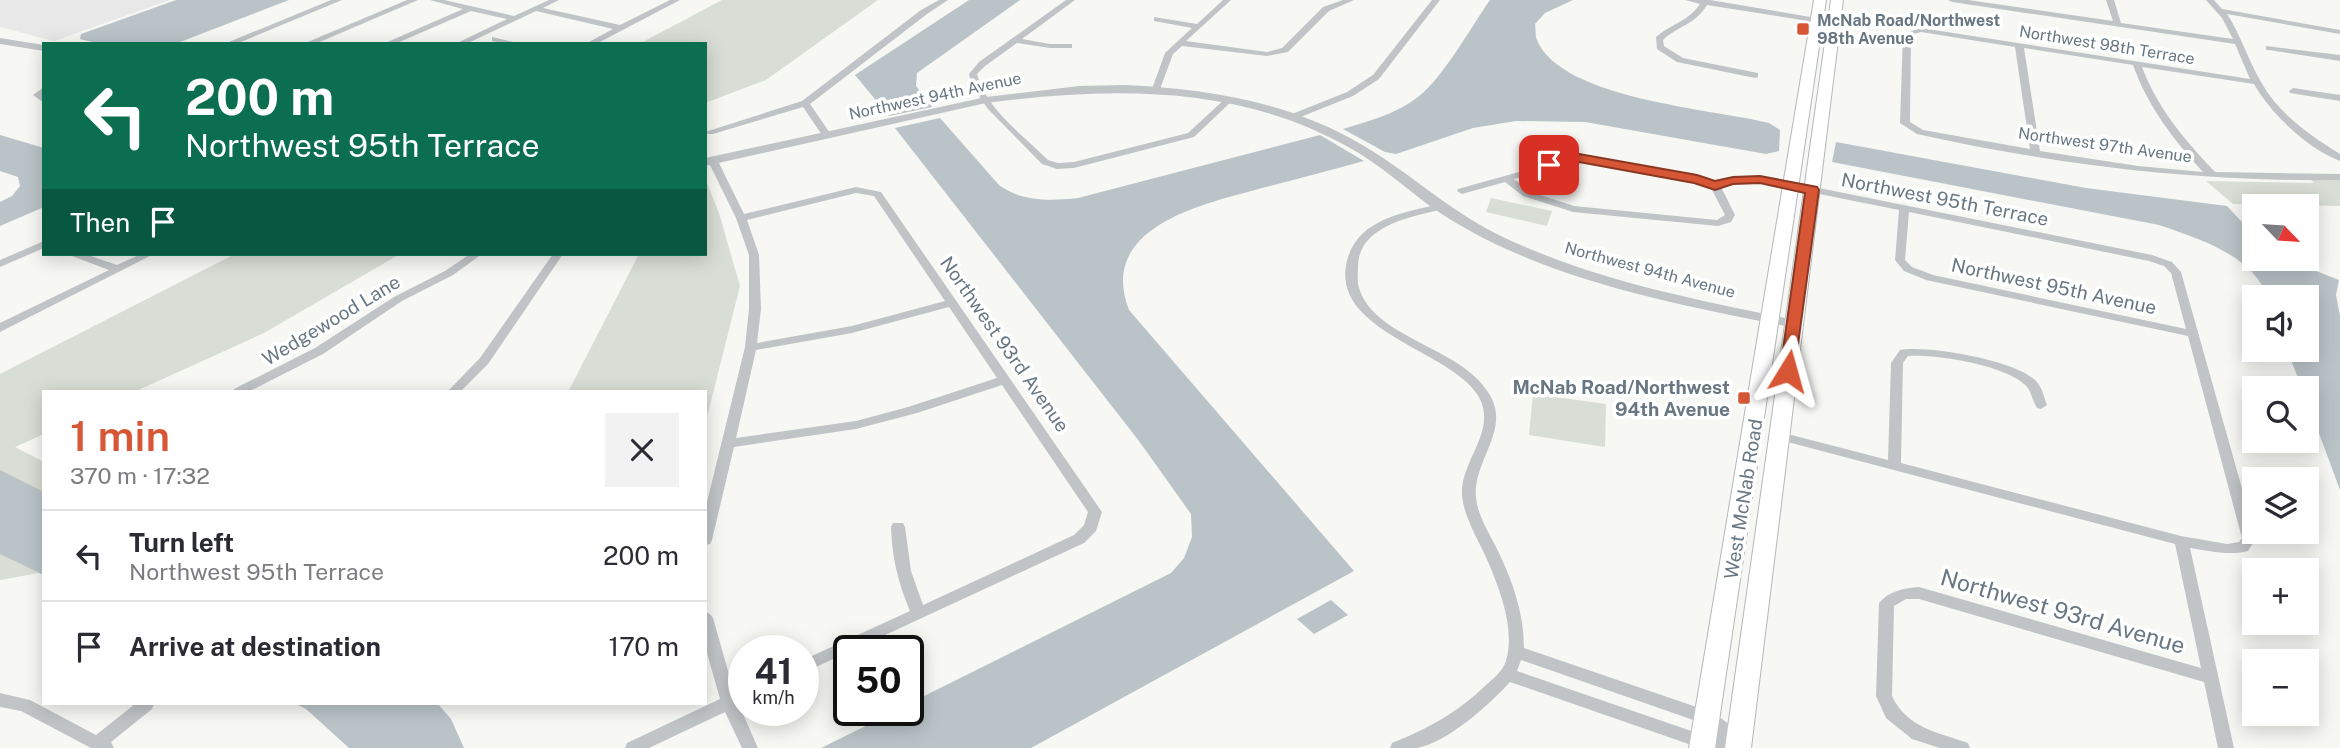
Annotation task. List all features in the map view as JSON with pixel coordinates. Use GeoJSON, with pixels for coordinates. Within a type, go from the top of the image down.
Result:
{"type":"FeatureCollection","features":[{"type":"Feature","properties":{"kind":"main road","name":"West McNab Road"},"geometry":{"type":"LineString","coordinates":[[1704,736],[1820,0]]}},
{"type":"Feature","properties":{"kind":"main road","name":"West McNab Road"},"geometry":{"type":"LineString","coordinates":[[1739,744],[1838,0]]}},
{"type":"Feature","properties":{"kind":"street"},"geometry":{"type":"LineString","coordinates":[[233,42],[338,0]]}},
{"type":"Feature","properties":{"kind":"street"},"geometry":{"type":"LineString","coordinates":[[312,42],[414,0]]}},
{"type":"Feature","properties":{"kind":"street"},"geometry":{"type":"LineString","coordinates":[[434,0],[461,6],[472,4],[514,18]]}},
{"type":"Feature","properties":{"kind":"street"},"geometry":{"type":"LineString","coordinates":[[463,42],[555,0]]}},
{"type":"Feature","properties":{"kind":"street"},"geometry":{"type":"LineString","coordinates":[[658,0],[674,1]]}},
{"type":"Feature","properties":{"kind":"street"},"geometry":{"type":"LineString","coordinates":[[710,132],[805,103],[923,12],[944,0]]}},
{"type":"Feature","properties":{"kind":"street"},"geometry":{"type":"LineString","coordinates":[[1071,0],[973,74],[973,83],[986,100],[1045,162],[1057,166],[1074,165],[1191,135],[1230,99]]}},
{"type":"Feature","properties":{"kind":"street"},"geometry":{"type":"LineString","coordinates":[[1156,89],[1164,61],[1179,43],[1227,0]]}},
{"type":"Feature","properties":{"kind":"street"},"geometry":{"type":"LineString","coordinates":[[1179,43],[1277,53],[1285,50],[1326,9],[1350,0]]}},
{"type":"Feature","properties":{"kind":"street"},"geometry":{"type":"LineString","coordinates":[[1295,116],[1350,94],[1377,77],[1436,0]]}},
{"type":"Feature","properties":{"kind":"street"},"geometry":{"type":"LineString","coordinates":[[1689,0],[1834,23]]}},
{"type":"Feature","properties":{"kind":"street"},"geometry":{"type":"LineString","coordinates":[[1952,0],[2237,42]]}},
{"type":"Feature","properties":{"kind":"street"},"geometry":{"type":"LineString","coordinates":[[2110,0],[2118,24]]}},
{"type":"Feature","properties":{"kind":"street"},"geometry":{"type":"LineString","coordinates":[[2210,0],[2222,11],[2256,82],[2288,121],[2340,158]]}},
{"type":"Feature","properties":{"kind":"street"},"geometry":{"type":"LineString","coordinates":[[593,42],[674,1]]}},
{"type":"Feature","properties":{"kind":"street"},"geometry":{"type":"LineString","coordinates":[[1705,1],[1689,23],[1665,32],[1659,39],[1660,47],[1668,54],[1688,63],[1755,75]]}},
{"type":"Feature","properties":{"kind":"street"},"geometry":{"type":"LineString","coordinates":[[391,42],[472,4]]}},
{"type":"Feature","properties":{"kind":"street"},"geometry":{"type":"LineString","coordinates":[[536,9],[621,28]]}},
{"type":"Feature","properties":{"kind":"street"},"geometry":{"type":"LineString","coordinates":[[2222,11],[2340,32]]}},
{"type":"Feature","properties":{"kind":"street"},"geometry":{"type":"LineString","coordinates":[[1157,19],[1197,26]]}},
{"type":"Feature","properties":{"kind":"street"},"geometry":{"type":"LineString","coordinates":[[2301,26],[2340,24]]}},
{"type":"Feature","properties":{"kind":"street"},"geometry":{"type":"LineString","coordinates":[[1910,128],[1905,123],[1907,34],[1911,31]]}},
{"type":"Feature","properties":{"kind":"street","name":"Northwest 98th Terrace"},"geometry":{"type":"LineString","coordinates":[[1911,31],[2256,82]]}},
{"type":"Feature","properties":{"kind":"street"},"geometry":{"type":"LineString","coordinates":[[495,39],[508,42]]}},
{"type":"Feature","properties":{"kind":"street"},"geometry":{"type":"LineString","coordinates":[[1016,40],[1049,46],[1069,46]]}},
{"type":"Feature","properties":{"kind":"street"},"geometry":{"type":"LineString","coordinates":[[4,42],[42,48]]}},
{"type":"Feature","properties":{"kind":"street"},"geometry":{"type":"LineString","coordinates":[[4,42],[18,51],[42,57]]}},
{"type":"Feature","properties":{"kind":"street"},"geometry":{"type":"LineString","coordinates":[[2019,46],[2035,152]]}},
{"type":"Feature","properties":{"kind":"street"},"geometry":{"type":"LineString","coordinates":[[2269,48],[2340,58]]}},
{"type":"Feature","properties":{"kind":"street"},"geometry":{"type":"LineString","coordinates":[[2136,64],[2147,95],[2160,117],[2211,174]]}},
{"type":"Feature","properties":{"kind":"street","name":"Northwest 94th Avenue"},"geometry":{"type":"LineString","coordinates":[[709,162],[986,100],[1088,88],[1156,89],[1230,99],[1295,116],[1354,144],[1439,206],[1491,236],[1569,268],[1634,287],[1795,324]]}},
{"type":"Feature","properties":{"kind":"street"},"geometry":{"type":"LineString","coordinates":[[2293,91],[2340,99]]}},
{"type":"Feature","properties":{"kind":"street"},"geometry":{"type":"LineString","coordinates":[[805,103],[827,136]]}},
{"type":"Feature","properties":{"kind":"street","name":"Northwest 97th Avenue"},"geometry":{"type":"LineString","coordinates":[[1910,128],[2105,164],[2211,174],[2340,177]]}},
{"type":"Feature","properties":{"kind":"street","name":"Northwest 95th Terrace"},"geometry":{"type":"LineString","coordinates":[[1462,191],[1579,158],[1697,179],[1715,186],[1747,179],[1812,190],[2152,258],[2168,264],[2176,272],[2194,334]]}},
{"type":"Feature","properties":{"kind":"street"},"geometry":{"type":"LineString","coordinates":[[707,532],[751,347],[755,309],[754,255],[741,218],[709,162]]}},
{"type":"Feature","properties":{"kind":"street"},"geometry":{"type":"LineString","coordinates":[[1506,178],[1527,194],[1565,207],[1718,223],[1727,220],[1730,215],[1715,186]]}},
{"type":"Feature","properties":{"kind":"street","name":"Northwest 93rd Avenue"},"geometry":{"type":"LineString","coordinates":[[741,218],[856,190],[877,194],[1095,512],[1091,527]]}},
{"type":"Feature","properties":{"kind":"street"},"geometry":{"type":"LineString","coordinates":[[1398,748],[1435,734],[1467,715],[1508,674],[1516,631],[1511,599],[1473,512],[1469,489],[1491,431],[1490,411],[1483,392],[1452,364],[1382,326],[1365,308],[1354,290],[1350,271],[1354,253],[1362,238],[1374,227],[1439,206]]}},
{"type":"Feature","properties":{"kind":"street","name":"Northwest 95th Avenue"},"geometry":{"type":"LineString","coordinates":[[1904,208],[1900,260],[1908,269],[1930,278],[2194,334]]}},
{"type":"Feature","properties":{"kind":"street"},"geometry":{"type":"LineString","coordinates":[[0,264],[42,245]]}},
{"type":"Feature","properties":{"kind":"street"},"geometry":{"type":"LineString","coordinates":[[81,256],[117,269]]}},
{"type":"Feature","properties":{"kind":"street"},"geometry":{"type":"LineString","coordinates":[[0,328],[145,256]]}},
{"type":"Feature","properties":{"kind":"street","name":"Wedgewood Lane"},"geometry":{"type":"LineString","coordinates":[[242,390],[319,351],[398,299],[474,256]]}},
{"type":"Feature","properties":{"kind":"street"},"geometry":{"type":"LineString","coordinates":[[457,390],[484,361],[557,256]]}},
{"type":"Feature","properties":{"kind":"street"},"geometry":{"type":"LineString","coordinates":[[751,347],[831,336],[877,326],[950,303]]}},
{"type":"Feature","properties":{"kind":"street"},"geometry":{"type":"LineString","coordinates":[[1780,436],[2181,541],[2227,550],[2243,547],[2249,538],[2194,334]]}},
{"type":"Feature","properties":{"kind":"street"},"geometry":{"type":"LineString","coordinates":[[1894,465],[1897,363],[1904,353],[1915,350],[1936,353],[2008,369],[2032,383],[2041,405]]}},
{"type":"Feature","properties":{"kind":"street"},"geometry":{"type":"LineString","coordinates":[[728,443],[857,425],[1005,380]]}},
{"type":"Feature","properties":{"kind":"street"},"geometry":{"type":"LineString","coordinates":[[898,527],[899,559],[905,584],[919,613]]}},
{"type":"Feature","properties":{"kind":"street"},"geometry":{"type":"LineString","coordinates":[[819,660],[1079,539],[1091,527]]}},
{"type":"Feature","properties":{"kind":"street"},"geometry":{"type":"LineString","coordinates":[[2181,541],[2225,748]]}},
{"type":"Feature","properties":{"kind":"street","name":"Northwest 93rd Avenue"},"geometry":{"type":"LineString","coordinates":[[1962,748],[1919,734],[1892,713],[1884,696],[1887,603],[1903,594],[1919,593],[2210,677]]}},
{"type":"Feature","properties":{"kind":"street"},"geometry":{"type":"LineString","coordinates":[[707,623],[728,677]]}},
{"type":"Feature","properties":{"kind":"street"},"geometry":{"type":"LineString","coordinates":[[1514,651],[1704,736],[1739,744]]}},
{"type":"Feature","properties":{"kind":"street"},"geometry":{"type":"LineString","coordinates":[[1508,674],[1704,736],[1739,744]]}},
{"type":"Feature","properties":{"kind":"street"},"geometry":{"type":"LineString","coordinates":[[0,699],[24,705],[102,746],[145,705]]}},
{"type":"Feature","properties":{"kind":"street"},"geometry":{"type":"LineString","coordinates":[[633,748],[728,702]]}},
{"type":"Feature","properties":{"kind":"street"},"geometry":{"type":"LineString","coordinates":[[744,726],[750,748]]}},
{"type":"Feature","properties":{"kind":"shaded area"},"geometry":{"type":"Polygon","coordinates":[[[0,0],[170,0],[54,41],[0,27],[0,0]]]}},
{"type":"Feature","properties":{"kind":"shaded area"},"geometry":{"type":"Polygon","coordinates":[[[176,0],[289,0],[180,42],[93,42],[80,39],[81,34],[176,0]]]}},
{"type":"Feature","properties":{"kind":"shaded area"},"geometry":{"type":"Polygon","coordinates":[[[722,0],[878,0],[766,80],[707,102],[707,42],[643,42],[722,0]]]}},
{"type":"Feature","properties":{"kind":"shaded area"},"geometry":{"type":"Polygon","coordinates":[[[969,0],[1020,0],[917,73],[916,86],[932,107],[889,116],[855,75],[969,0]]]}},
{"type":"Feature","properties":{"kind":"shaded area"},"geometry":{"type":"Polygon","coordinates":[[[1490,0],[1573,0],[1545,13],[1535,24],[1537,40],[1552,60],[1576,76],[1606,88],[1677,106],[1769,123],[1780,130],[1779,151],[1766,154],[1585,122],[1516,121],[1473,128],[1396,154],[1385,152],[1343,129],[1391,112],[1418,97],[1447,65],[1490,0]]]}},
{"type":"Feature","properties":{"kind":"shaded area"},"geometry":{"type":"Polygon","coordinates":[[[940,118],[999,185],[1017,195],[1037,199],[1078,198],[1320,135],[1364,161],[1215,201],[1163,223],[1143,238],[1128,257],[1123,281],[1129,310],[1354,571],[1031,748],[821,748],[866,726],[924,726],[924,696],[1171,573],[1184,558],[1192,537],[1191,514],[1139,441],[895,128],[940,118]]]}},
{"type":"Feature","properties":{"kind":"shaded area"},"geometry":{"type":"Polygon","coordinates":[[[0,135],[42,147],[42,208],[0,226],[0,202],[12,196],[20,186],[18,177],[0,171],[0,135]]]}},
{"type":"Feature","properties":{"kind":"shaded area"},"geometry":{"type":"Polygon","coordinates":[[[1836,142],[2086,188],[2227,206],[2242,222],[2242,264],[2207,243],[2159,225],[1832,162],[1836,142]]]}},
{"type":"Feature","properties":{"kind":"shaded area"},"geometry":{"type":"Polygon","coordinates":[[[2310,179],[2340,180],[2340,206],[2319,206],[2319,194],[2242,194],[2242,204],[2233,204],[2206,181],[2314,183],[2310,179]]]}},
{"type":"Feature","properties":{"kind":"shaded area"},"geometry":{"type":"Polygon","coordinates":[[[707,183],[719,213],[740,286],[707,417],[707,390],[569,390],[638,256],[707,256],[707,183]]]}},
{"type":"Feature","properties":{"kind":"shaded area"},"geometry":{"type":"Polygon","coordinates":[[[1491,198],[1552,211],[1547,226],[1486,212],[1491,198]]]}},
{"type":"Feature","properties":{"kind":"shaded area"},"geometry":{"type":"Polygon","coordinates":[[[231,256],[397,256],[264,333],[138,390],[42,390],[42,435],[15,447],[42,461],[42,574],[0,580],[0,374],[231,256]]]}},
{"type":"Feature","properties":{"kind":"shaded area"},"geometry":{"type":"Polygon","coordinates":[[[2250,271],[2316,271],[2339,280],[2336,295],[2340,316],[2340,490],[2319,433],[2319,376],[2297,376],[2292,362],[2319,362],[2319,285],[2262,285],[2250,271]]]}},
{"type":"Feature","properties":{"kind":"shaded area"},"geometry":{"type":"Polygon","coordinates":[[[1533,394],[1606,404],[1605,447],[1529,435],[1533,394]]]}},
{"type":"Feature","properties":{"kind":"shaded area"},"geometry":{"type":"Polygon","coordinates":[[[0,470],[42,491],[42,574],[0,554],[0,470]]]}},
{"type":"Feature","properties":{"kind":"shaded area"},"geometry":{"type":"Polygon","coordinates":[[[1331,600],[1348,615],[1314,634],[1297,619],[1331,600]]]}},
{"type":"Feature","properties":{"kind":"shaded area"},"geometry":{"type":"Polygon","coordinates":[[[298,705],[439,705],[451,719],[464,748],[349,748],[298,705]]]}},
{"type":"Feature","properties":{"kind":"place","name":"McNab Road/Northwest 98th Avenue"},"geometry":{"type":"Point","coordinates":[1803,29]}},
{"type":"Feature","properties":{"kind":"place","name":"McNab Road/Northwest 94th Avenue"},"geometry":{"type":"Point","coordinates":[1744,398]}},
{"type":"Feature","properties":{"kind":"route"},"geometry":{"type":"LineString","coordinates":[[1549,165],[1579,158],[1697,179],[1715,186],[1747,179],[1812,190],[1788,371]]}}]}
